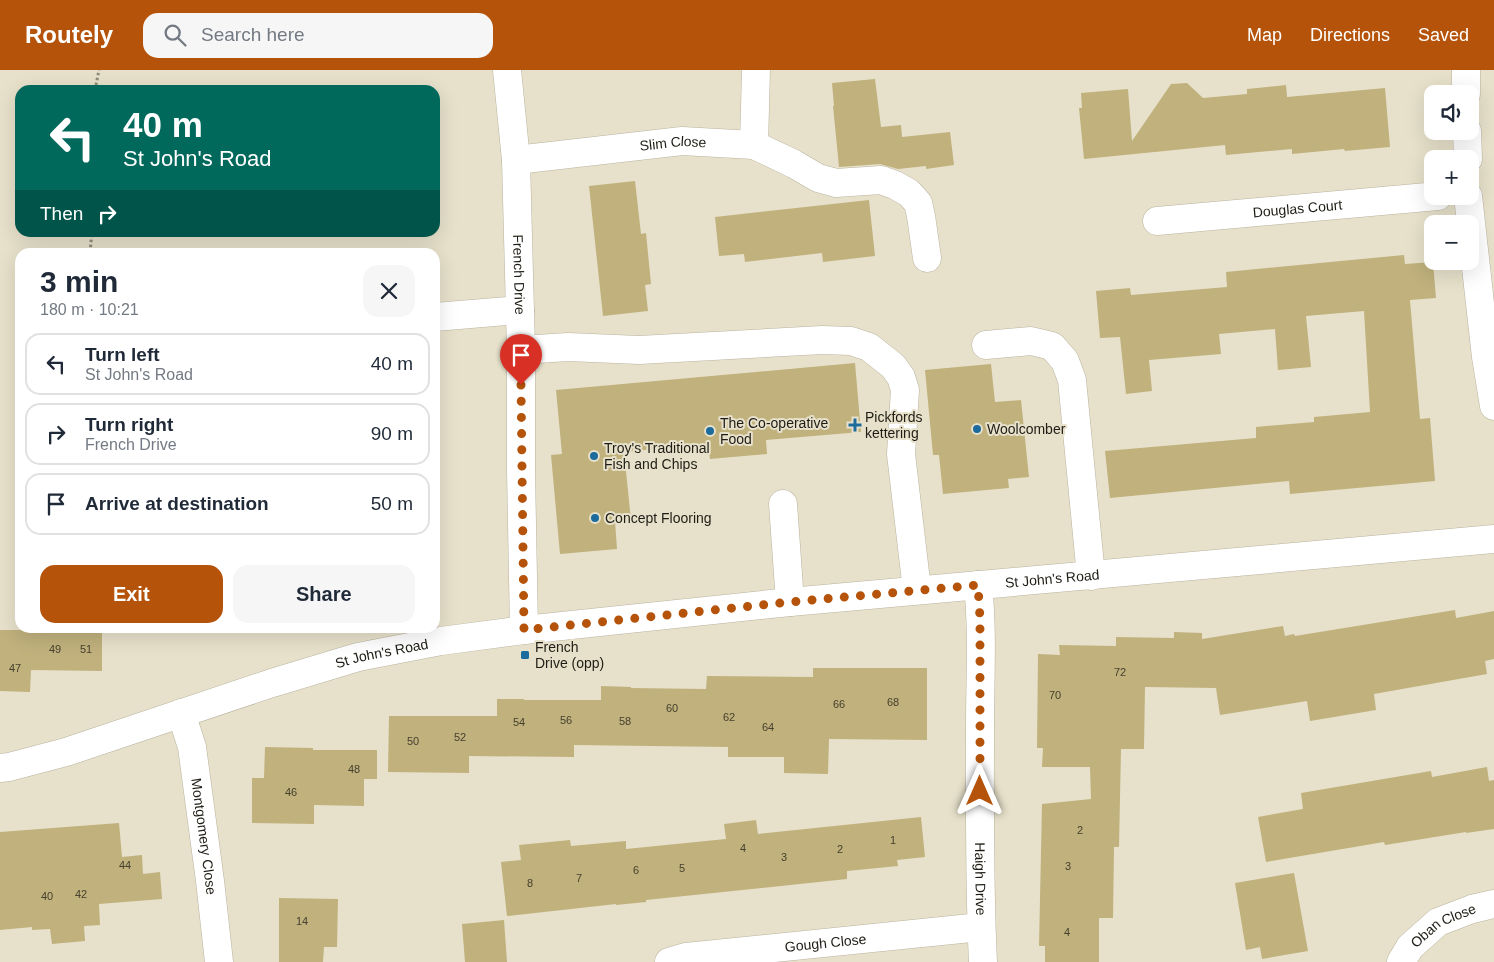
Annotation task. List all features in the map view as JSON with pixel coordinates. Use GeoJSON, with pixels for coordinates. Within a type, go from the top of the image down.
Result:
{"type":"FeatureCollection","features":[{"type":"Feature","properties":{"kind":"street","name":"French Drive"},"geometry":{"type":"LineString","coordinates":[[507,70],[516,160],[521,350],[524,630]]}},
{"type":"Feature","properties":{"kind":"street"},"geometry":{"type":"LineString","coordinates":[[756,70],[754,145],[818,178],[836,183],[881,180],[909,193],[918,203],[927,258]]}},
{"type":"Feature","properties":{"kind":"street"},"geometry":{"type":"LineString","coordinates":[[1466,70],[1466,85]]}},
{"type":"Feature","properties":{"kind":"street","name":"Slim Close"},"geometry":{"type":"LineString","coordinates":[[516,160],[682,141],[754,145]]}},
{"type":"Feature","properties":{"kind":"street","name":"Douglas Court"},"geometry":{"type":"LineString","coordinates":[[1157,221],[1424,197]]}},
{"type":"Feature","properties":{"kind":"street"},"geometry":{"type":"LineString","coordinates":[[1469,205],[1486,357],[1494,406]]}},
{"type":"Feature","properties":{"kind":"street"},"geometry":{"type":"LineString","coordinates":[[440,317],[520,310]]}},
{"type":"Feature","properties":{"kind":"street"},"geometry":{"type":"LineString","coordinates":[[521,350],[568,347],[639,350],[822,340],[851,341],[869,347],[893,366],[901,377],[904,390],[901,454],[917,590]]}},
{"type":"Feature","properties":{"kind":"street"},"geometry":{"type":"LineString","coordinates":[[986,345],[1031,342],[1052,346],[1065,361],[1072,380],[1091,576]]}},
{"type":"Feature","properties":{"kind":"street"},"geometry":{"type":"LineString","coordinates":[[783,504],[790,602]]}},
{"type":"Feature","properties":{"kind":"street","name":"St John's Road"},"geometry":{"type":"LineString","coordinates":[[0,768],[66,752],[272,683],[358,657],[441,641],[524,630],[790,602],[1494,538]]}},
{"type":"Feature","properties":{"kind":"street","name":"Haigh Drive"},"geometry":{"type":"LineString","coordinates":[[978,585],[980,618],[981,927],[983,962]]}},
{"type":"Feature","properties":{"kind":"street","name":"Montgomery Close"},"geometry":{"type":"LineString","coordinates":[[181,713],[192,747],[219,962]]}},
{"type":"Feature","properties":{"kind":"street","name":"Oban Close"},"geometry":{"type":"LineString","coordinates":[[1401,962],[1410,947],[1438,922],[1472,909],[1494,904]]}},
{"type":"Feature","properties":{"kind":"street","name":"Gough Close"},"geometry":{"type":"LineString","coordinates":[[669,962],[686,958],[981,927]]}},
{"type":"Feature","properties":{"kind":"path"},"geometry":{"type":"LineString","coordinates":[[96,85],[99,70]]}},
{"type":"Feature","properties":{"kind":"building"},"geometry":{"type":"Polygon","coordinates":[[[875,79],[881,127],[901,125],[902,137],[950,132],[954,165],[926,169],[926,166],[898,169],[880,164],[839,167],[832,83],[875,79]]]}},
{"type":"Feature","properties":{"kind":"building"},"geometry":{"type":"Polygon","coordinates":[[[1187,83],[1203,98],[1247,94],[1247,89],[1286,85],[1287,97],[1385,88],[1390,147],[1292,154],[1292,149],[1226,155],[1225,145],[1084,159],[1079,108],[1082,108],[1081,93],[1128,89],[1132,141],[1171,84],[1187,83]]]}},
{"type":"Feature","properties":{"kind":"building"},"geometry":{"type":"Polygon","coordinates":[[[635,181],[641,234],[646,233],[651,284],[645,285],[648,311],[603,316],[589,186],[635,181]]]}},
{"type":"Feature","properties":{"kind":"building"},"geometry":{"type":"Polygon","coordinates":[[[869,200],[875,256],[823,262],[822,253],[745,262],[744,254],[719,256],[715,217],[869,200]]]}},
{"type":"Feature","properties":{"kind":"building"},"geometry":{"type":"Polygon","coordinates":[[[1404,255],[1405,264],[1424,263],[1424,270],[1434,270],[1436,298],[1410,300],[1420,419],[1430,418],[1435,481],[1290,494],[1289,481],[1110,498],[1105,451],[1256,438],[1256,427],[1314,422],[1314,417],[1370,412],[1364,311],[1306,316],[1311,367],[1278,370],[1275,329],[1219,334],[1221,354],[1149,360],[1152,391],[1126,394],[1120,337],[1100,338],[1096,291],[1130,288],[1131,295],[1227,287],[1226,272],[1404,255]]]}},
{"type":"Feature","properties":{"kind":"building"},"geometry":{"type":"Polygon","coordinates":[[[855,363],[861,432],[766,440],[767,454],[710,459],[708,444],[624,452],[631,520],[615,521],[617,549],[560,554],[551,455],[562,454],[556,390],[855,363]]]}},
{"type":"Feature","properties":{"kind":"building","name":"Woolcomber"},"geometry":{"type":"Polygon","coordinates":[[[991,364],[995,402],[1021,400],[1029,477],[1008,479],[1009,488],[943,494],[939,455],[933,455],[925,370],[991,364]]]}},
{"type":"Feature","properties":{"kind":"building"},"geometry":{"type":"Polygon","coordinates":[[[1455,610],[1456,618],[1494,611],[1494,659],[1485,661],[1487,674],[1374,694],[1376,710],[1310,721],[1307,701],[1220,715],[1216,688],[1145,687],[1144,749],[1121,749],[1119,847],[1114,847],[1113,918],[1099,918],[1099,962],[1045,962],[1045,946],[1039,946],[1042,804],[1091,799],[1090,767],[1042,767],[1043,748],[1037,748],[1038,654],[1060,655],[1059,645],[1116,646],[1116,637],[1174,638],[1174,632],[1202,633],[1202,639],[1283,626],[1285,636],[1294,634],[1295,636],[1455,610]]]}},
{"type":"Feature","properties":{"kind":"building"},"geometry":{"type":"Polygon","coordinates":[[[0,630],[15,630],[15,633],[102,633],[102,671],[31,670],[30,692],[0,691],[0,630]]]}},
{"type":"Feature","properties":{"kind":"building"},"geometry":{"type":"Polygon","coordinates":[[[813,668],[927,668],[927,740],[829,739],[828,774],[784,773],[784,757],[728,757],[728,747],[574,745],[574,757],[469,756],[469,773],[388,772],[389,716],[497,716],[497,699],[601,700],[601,686],[706,689],[707,676],[813,677],[813,668]]]}},
{"type":"Feature","properties":{"kind":"building"},"geometry":{"type":"Polygon","coordinates":[[[265,747],[313,748],[313,750],[377,750],[377,779],[364,779],[364,806],[314,805],[314,824],[252,823],[252,778],[264,778],[265,747]]]}},
{"type":"Feature","properties":{"kind":"building"},"geometry":{"type":"Polygon","coordinates":[[[1487,767],[1489,781],[1494,780],[1494,829],[1385,845],[1384,842],[1266,862],[1258,817],[1303,809],[1301,793],[1431,771],[1432,777],[1487,767]]]}},
{"type":"Feature","properties":{"kind":"building"},"geometry":{"type":"Polygon","coordinates":[[[921,817],[925,857],[897,860],[898,866],[847,871],[847,879],[507,916],[501,862],[521,860],[519,845],[570,840],[571,846],[626,841],[626,849],[726,839],[724,824],[756,820],[758,834],[921,817]]]}},
{"type":"Feature","properties":{"kind":"building"},"geometry":{"type":"Polygon","coordinates":[[[119,823],[122,857],[142,855],[143,874],[160,872],[162,899],[99,904],[100,925],[84,926],[85,941],[52,944],[50,929],[32,930],[32,927],[0,930],[0,832],[119,823]]]}},
{"type":"Feature","properties":{"kind":"building"},"geometry":{"type":"Polygon","coordinates":[[[1294,873],[1308,951],[1262,959],[1260,947],[1246,950],[1235,883],[1294,873]]]}},
{"type":"Feature","properties":{"kind":"building"},"geometry":{"type":"Polygon","coordinates":[[[279,898],[338,899],[337,947],[324,947],[323,962],[279,962],[279,898]]]}},
{"type":"Feature","properties":{"kind":"building"},"geometry":{"type":"Polygon","coordinates":[[[504,920],[507,962],[465,962],[462,924],[504,920]]]}},
{"type":"Feature","properties":{"kind":"place","name":"Pickfords kettering"},"geometry":{"type":"Point","coordinates":[855,425]}},
{"type":"Feature","properties":{"kind":"place","name":"Woolcomber"},"geometry":{"type":"Point","coordinates":[977,429]}},
{"type":"Feature","properties":{"kind":"place","name":"The Co-operative Food"},"geometry":{"type":"Point","coordinates":[710,431]}},
{"type":"Feature","properties":{"kind":"place","name":"Troy's Traditional Fish and Chips"},"geometry":{"type":"Point","coordinates":[594,456]}},
{"type":"Feature","properties":{"kind":"place","name":"Concept Flooring"},"geometry":{"type":"Point","coordinates":[595,518]}},
{"type":"Feature","properties":{"kind":"place","name":"French Drive (opp)"},"geometry":{"type":"Point","coordinates":[525,655]}},
{"type":"Feature","properties":{"kind":"route"},"geometry":{"type":"LineString","coordinates":[[521,385],[524,630],[790,602],[978,585],[980,607],[980,791]]}}]}
